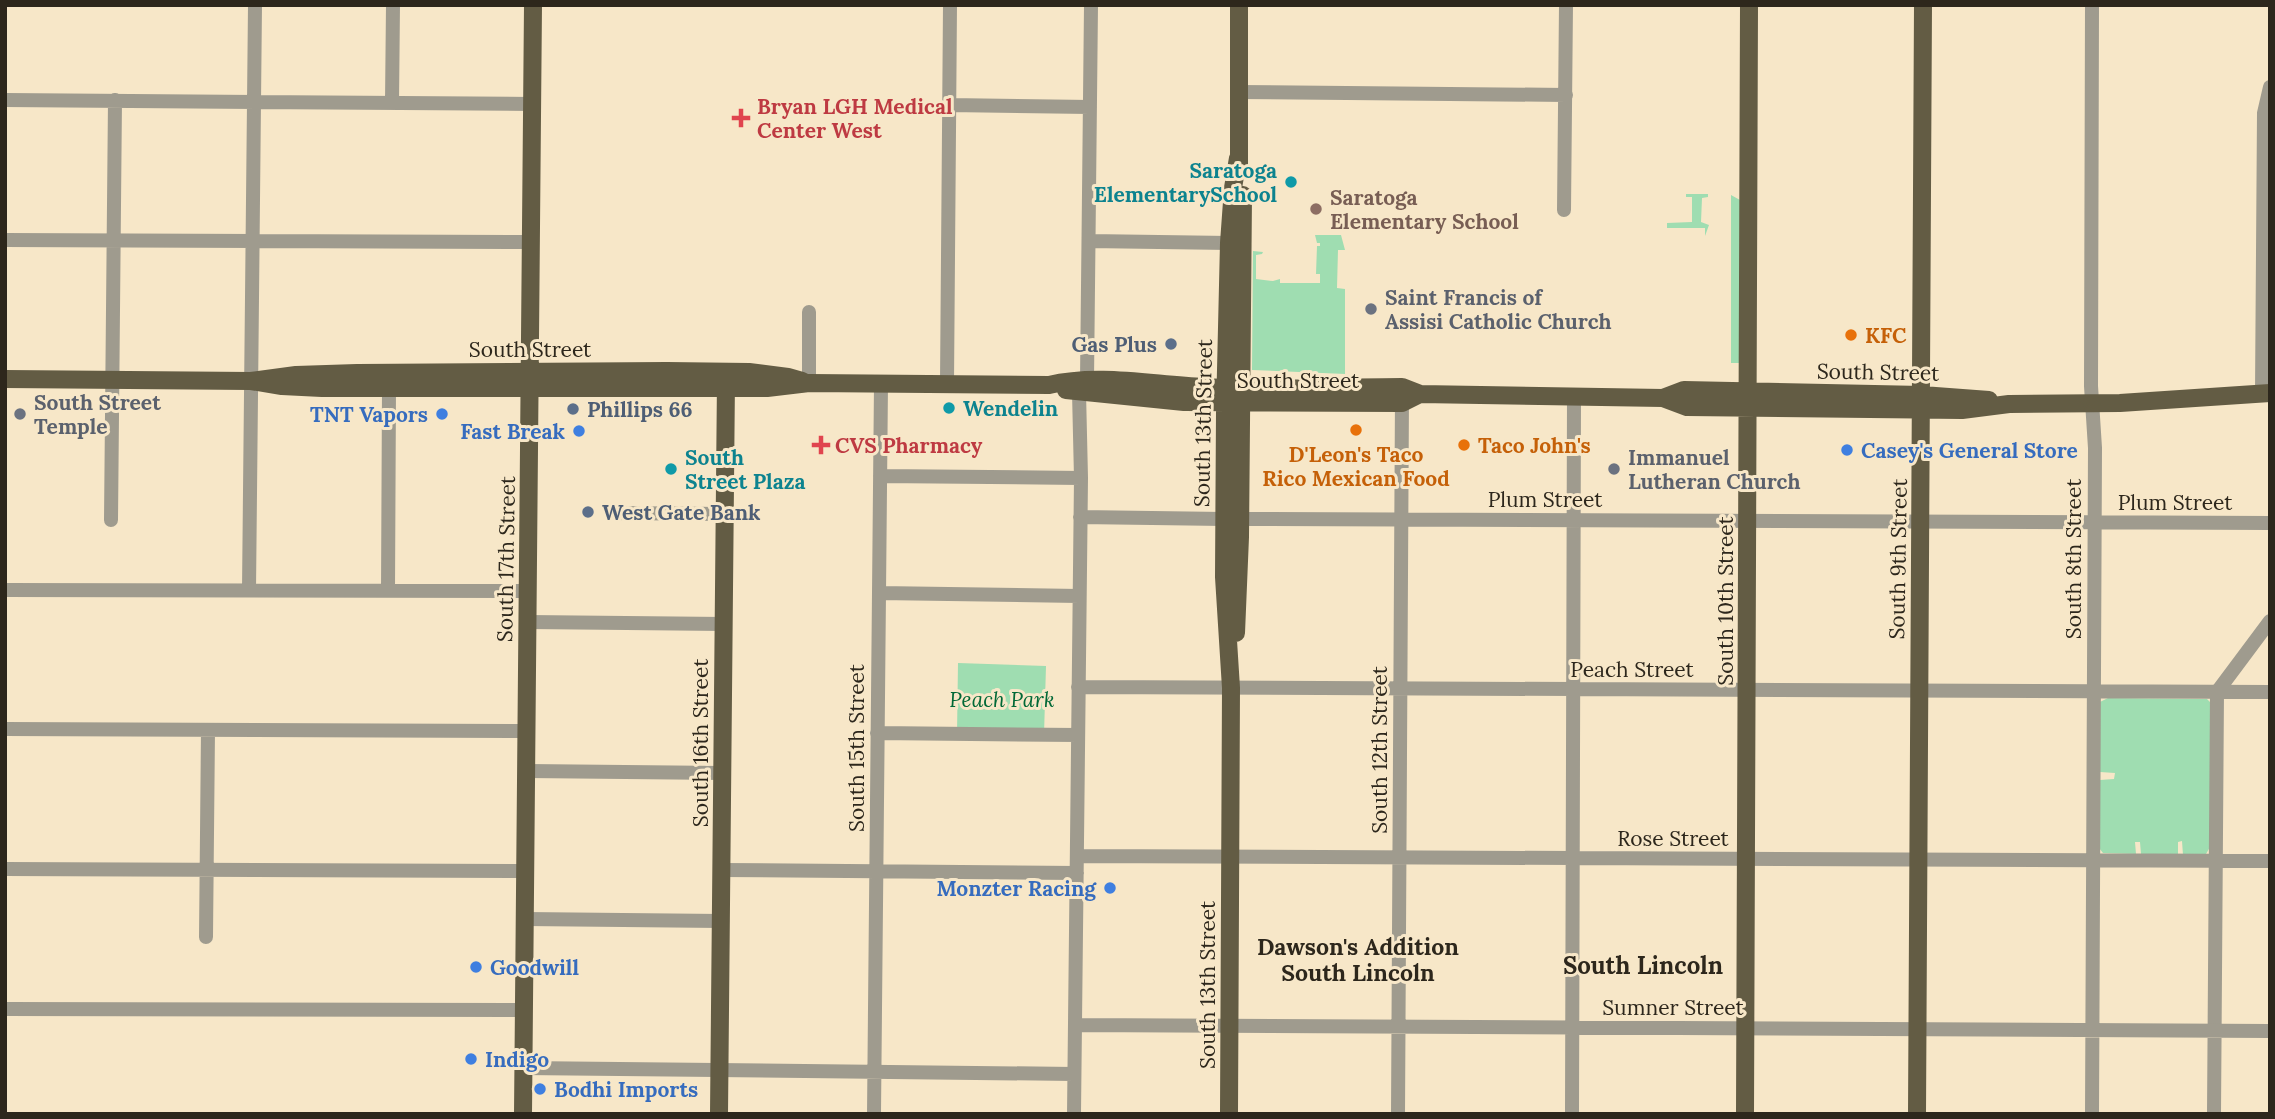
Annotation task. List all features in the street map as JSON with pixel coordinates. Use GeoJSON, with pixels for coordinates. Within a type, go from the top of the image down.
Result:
{"type":"FeatureCollection","features":[{"type":"Feature","properties":{"kind":"main road","name":"South 17th Street"},"geometry":{"type":"LineString","coordinates":[[523,1114],[533,5]]}},
{"type":"Feature","properties":{"kind":"main road","name":"South 13th Street"},"geometry":{"type":"LineString","coordinates":[[1233,395],[1243,210],[1238,158],[1238,5]]}},
{"type":"Feature","properties":{"kind":"main road","name":"South 10th Street"},"geometry":{"type":"LineString","coordinates":[[1745,1114],[1749,5]]}},
{"type":"Feature","properties":{"kind":"main road","name":"South 9th Street"},"geometry":{"type":"LineString","coordinates":[[1917,1114],[1923,5]]}},
{"type":"Feature","properties":{"kind":"main road","name":"South 13th Street"},"geometry":{"type":"LineString","coordinates":[[1229,1114],[1231,688],[1224,577],[1232,519],[1233,395],[1229,243],[1238,158]]}},
{"type":"Feature","properties":{"kind":"main road","name":"South Street"},"geometry":{"type":"LineString","coordinates":[[251,381],[296,375],[345,373],[531,380],[726,380],[789,387],[808,383],[1049,385],[1233,395],[1420,394],[1663,398],[1684,390],[1748,400],[1922,403],[1973,397],[2009,404],[2092,404],[2266,393]]}},
{"type":"Feature","properties":{"kind":"main road","name":"South Street"},"geometry":{"type":"LineString","coordinates":[[5,379],[251,381],[307,387],[389,388],[531,380]]}},
{"type":"Feature","properties":{"kind":"main road","name":"South 16th Street"},"geometry":{"type":"LineString","coordinates":[[719,1114],[726,380]]}},
{"type":"Feature","properties":{"kind":"street"},"geometry":{"type":"LineString","coordinates":[[249,590],[255,5]]}},
{"type":"Feature","properties":{"kind":"street"},"geometry":{"type":"LineString","coordinates":[[392,102],[393,5]]}},
{"type":"Feature","properties":{"kind":"street"},"geometry":{"type":"LineString","coordinates":[[947,383],[950,5]]}},
{"type":"Feature","properties":{"kind":"street"},"geometry":{"type":"LineString","coordinates":[[1074,1114],[1081,442],[1089,241],[1091,5]]}},
{"type":"Feature","properties":{"kind":"street"},"geometry":{"type":"LineString","coordinates":[[1564,210],[1566,5]]}},
{"type":"Feature","properties":{"kind":"street","name":"South 8th Street"},"geometry":{"type":"LineString","coordinates":[[2092,5],[2092,404],[2095,431],[2092,1114]]}},
{"type":"Feature","properties":{"kind":"street"},"geometry":{"type":"LineString","coordinates":[[2266,393],[2264,113],[2270,87]]}},
{"type":"Feature","properties":{"kind":"street"},"geometry":{"type":"LineString","coordinates":[[1238,92],[1566,95]]}},
{"type":"Feature","properties":{"kind":"street"},"geometry":{"type":"LineString","coordinates":[[5,100],[532,104]]}},
{"type":"Feature","properties":{"kind":"street"},"geometry":{"type":"LineString","coordinates":[[111,520],[115,100]]}},
{"type":"Feature","properties":{"kind":"street"},"geometry":{"type":"LineString","coordinates":[[949,105],[1090,107]]}},
{"type":"Feature","properties":{"kind":"street"},"geometry":{"type":"LineString","coordinates":[[5,240],[532,242]]}},
{"type":"Feature","properties":{"kind":"street"},"geometry":{"type":"LineString","coordinates":[[1089,241],[1229,243]]}},
{"type":"Feature","properties":{"kind":"street"},"geometry":{"type":"LineString","coordinates":[[808,383],[809,312]]}},
{"type":"Feature","properties":{"kind":"street","name":"South 15th Street"},"geometry":{"type":"LineString","coordinates":[[874,1114],[880,383]]}},
{"type":"Feature","properties":{"kind":"street"},"geometry":{"type":"LineString","coordinates":[[388,591],[389,388]]}},
{"type":"Feature","properties":{"kind":"street","name":"South 12th Street"},"geometry":{"type":"LineString","coordinates":[[1398,1114],[1402,395]]}},
{"type":"Feature","properties":{"kind":"street"},"geometry":{"type":"LineString","coordinates":[[1572,1114],[1574,397]]}},
{"type":"Feature","properties":{"kind":"street"},"geometry":{"type":"LineString","coordinates":[[880,476],[1081,478]]}},
{"type":"Feature","properties":{"kind":"street"},"geometry":{"type":"LineString","coordinates":[[614,513],[725,514]]}},
{"type":"Feature","properties":{"kind":"street","name":"Plum Street"},"geometry":{"type":"LineString","coordinates":[[1080,517],[2270,523]]}},
{"type":"Feature","properties":{"kind":"street"},"geometry":{"type":"LineString","coordinates":[[5,590],[529,591]]}},
{"type":"Feature","properties":{"kind":"street"},"geometry":{"type":"LineString","coordinates":[[879,593],[1079,596]]}},
{"type":"Feature","properties":{"kind":"street"},"geometry":{"type":"LineString","coordinates":[[2214,1114],[2217,692],[2270,621]]}},
{"type":"Feature","properties":{"kind":"street"},"geometry":{"type":"LineString","coordinates":[[528,622],[724,624]]}},
{"type":"Feature","properties":{"kind":"street","name":"Peach Street"},"geometry":{"type":"LineString","coordinates":[[1078,687],[2270,692]]}},
{"type":"Feature","properties":{"kind":"street"},"geometry":{"type":"LineString","coordinates":[[5,729],[527,732]]}},
{"type":"Feature","properties":{"kind":"street"},"geometry":{"type":"LineString","coordinates":[[206,937],[208,730]]}},
{"type":"Feature","properties":{"kind":"street"},"geometry":{"type":"LineString","coordinates":[[877,733],[1078,735]]}},
{"type":"Feature","properties":{"kind":"street"},"geometry":{"type":"LineString","coordinates":[[527,771],[723,773]]}},
{"type":"Feature","properties":{"kind":"street","name":"Rose Street"},"geometry":{"type":"LineString","coordinates":[[1077,856],[2270,861]]}},
{"type":"Feature","properties":{"kind":"street"},"geometry":{"type":"LineString","coordinates":[[5,869],[526,871]]}},
{"type":"Feature","properties":{"kind":"street"},"geometry":{"type":"LineString","coordinates":[[722,870],[1077,873]]}},
{"type":"Feature","properties":{"kind":"street"},"geometry":{"type":"LineString","coordinates":[[525,919],[721,921]]}},
{"type":"Feature","properties":{"kind":"street"},"geometry":{"type":"LineString","coordinates":[[5,1009],[524,1010]]}},
{"type":"Feature","properties":{"kind":"street","name":"Sumner Street"},"geometry":{"type":"LineString","coordinates":[[1076,1025],[2270,1031]]}},
{"type":"Feature","properties":{"kind":"street"},"geometry":{"type":"LineString","coordinates":[[523,1068],[1074,1074]]}},
{"type":"Feature","properties":{"kind":"green space"},"geometry":{"type":"Polygon","coordinates":[[[1686,194],[1708,194],[1708,197],[1702,198],[1701,222],[1709,225],[1705,236],[1705,228],[1667,228],[1667,223],[1692,222],[1692,197],[1686,197],[1686,194]]]}},
{"type":"Feature","properties":{"kind":"green space"},"geometry":{"type":"Polygon","coordinates":[[[1731,195],[1740,200],[1739,363],[1731,363],[1731,195]]]}},
{"type":"Feature","properties":{"kind":"green space"},"geometry":{"type":"Polygon","coordinates":[[[1315,235],[1341,235],[1345,250],[1338,250],[1337,288],[1345,289],[1345,374],[1252,370],[1253,251],[1263,252],[1256,255],[1256,279],[1280,279],[1280,283],[1320,283],[1320,274],[1316,274],[1317,246],[1320,246],[1320,243],[1317,243],[1315,235]]]}},
{"type":"Feature","properties":{"kind":"green space","name":"Peach Park"},"geometry":{"type":"Polygon","coordinates":[[[958,663],[1046,666],[1044,735],[957,734],[958,663]]]}},
{"type":"Feature","properties":{"kind":"green space"},"geometry":{"type":"Polygon","coordinates":[[[2108,698],[2207,699],[2213,705],[2210,847],[2206,854],[2183,855],[2182,841],[2178,842],[2178,854],[2141,854],[2140,842],[2135,842],[2136,854],[2103,853],[2099,848],[2100,780],[2114,779],[2115,773],[2100,772],[2100,702],[2108,698]]]}},
{"type":"Feature","properties":{"kind":"place","name":"Bryan LGH Medical Center West"},"geometry":{"type":"Point","coordinates":[741,118]}},
{"type":"Feature","properties":{"kind":"place","name":"Saratoga ElementarySchool"},"geometry":{"type":"Point","coordinates":[1291,182]}},
{"type":"Feature","properties":{"kind":"place","name":"Saratoga Elementary School"},"geometry":{"type":"Point","coordinates":[1316,209]}},
{"type":"Feature","properties":{"kind":"place","name":"Saint Francis of Assisi Catholic Church"},"geometry":{"type":"Point","coordinates":[1371,309]}},
{"type":"Feature","properties":{"kind":"place","name":"KFC"},"geometry":{"type":"Point","coordinates":[1851,335]}},
{"type":"Feature","properties":{"kind":"place","name":"Gas Plus"},"geometry":{"type":"Point","coordinates":[1171,344]}},
{"type":"Feature","properties":{"kind":"place","name":"Wendelin"},"geometry":{"type":"Point","coordinates":[949,408]}},
{"type":"Feature","properties":{"kind":"place","name":"Phillips 66"},"geometry":{"type":"Point","coordinates":[573,409]}},
{"type":"Feature","properties":{"kind":"place","name":"South Street Temple"},"geometry":{"type":"Point","coordinates":[20,414]}},
{"type":"Feature","properties":{"kind":"place","name":"TNT Vapors"},"geometry":{"type":"Point","coordinates":[442,414]}},
{"type":"Feature","properties":{"kind":"place","name":"D'Leon's Taco Rico Mexican Food"},"geometry":{"type":"Point","coordinates":[1356,430]}},
{"type":"Feature","properties":{"kind":"place","name":"Fast Break"},"geometry":{"type":"Point","coordinates":[579,431]}},
{"type":"Feature","properties":{"kind":"place","name":"CVS Pharmacy"},"geometry":{"type":"Point","coordinates":[821,445]}},
{"type":"Feature","properties":{"kind":"place","name":"Taco John's"},"geometry":{"type":"Point","coordinates":[1464,445]}},
{"type":"Feature","properties":{"kind":"place","name":"Casey's General Store"},"geometry":{"type":"Point","coordinates":[1847,450]}},
{"type":"Feature","properties":{"kind":"place","name":"South Street Plaza"},"geometry":{"type":"Point","coordinates":[671,469]}},
{"type":"Feature","properties":{"kind":"place","name":"Immanuel Lutheran Church"},"geometry":{"type":"Point","coordinates":[1614,469]}},
{"type":"Feature","properties":{"kind":"place","name":"West Gate Bank"},"geometry":{"type":"Point","coordinates":[588,512]}},
{"type":"Feature","properties":{"kind":"place","name":"Monzter Racing"},"geometry":{"type":"Point","coordinates":[1110,888]}},
{"type":"Feature","properties":{"kind":"place","name":"Goodwill"},"geometry":{"type":"Point","coordinates":[476,967]}},
{"type":"Feature","properties":{"kind":"place","name":"Indigo"},"geometry":{"type":"Point","coordinates":[471,1059]}},
{"type":"Feature","properties":{"kind":"place","name":"Bodhi Imports"},"geometry":{"type":"Point","coordinates":[540,1089]}},
{"type":"Feature","properties":{"kind":"district","name":"Dawson's Addition South Lincoln"},"geometry":{"type":"Point","coordinates":[1358,959]}},
{"type":"Feature","properties":{"kind":"district","name":"South Lincoln"},"geometry":{"type":"Point","coordinates":[1643,965]}}]}
